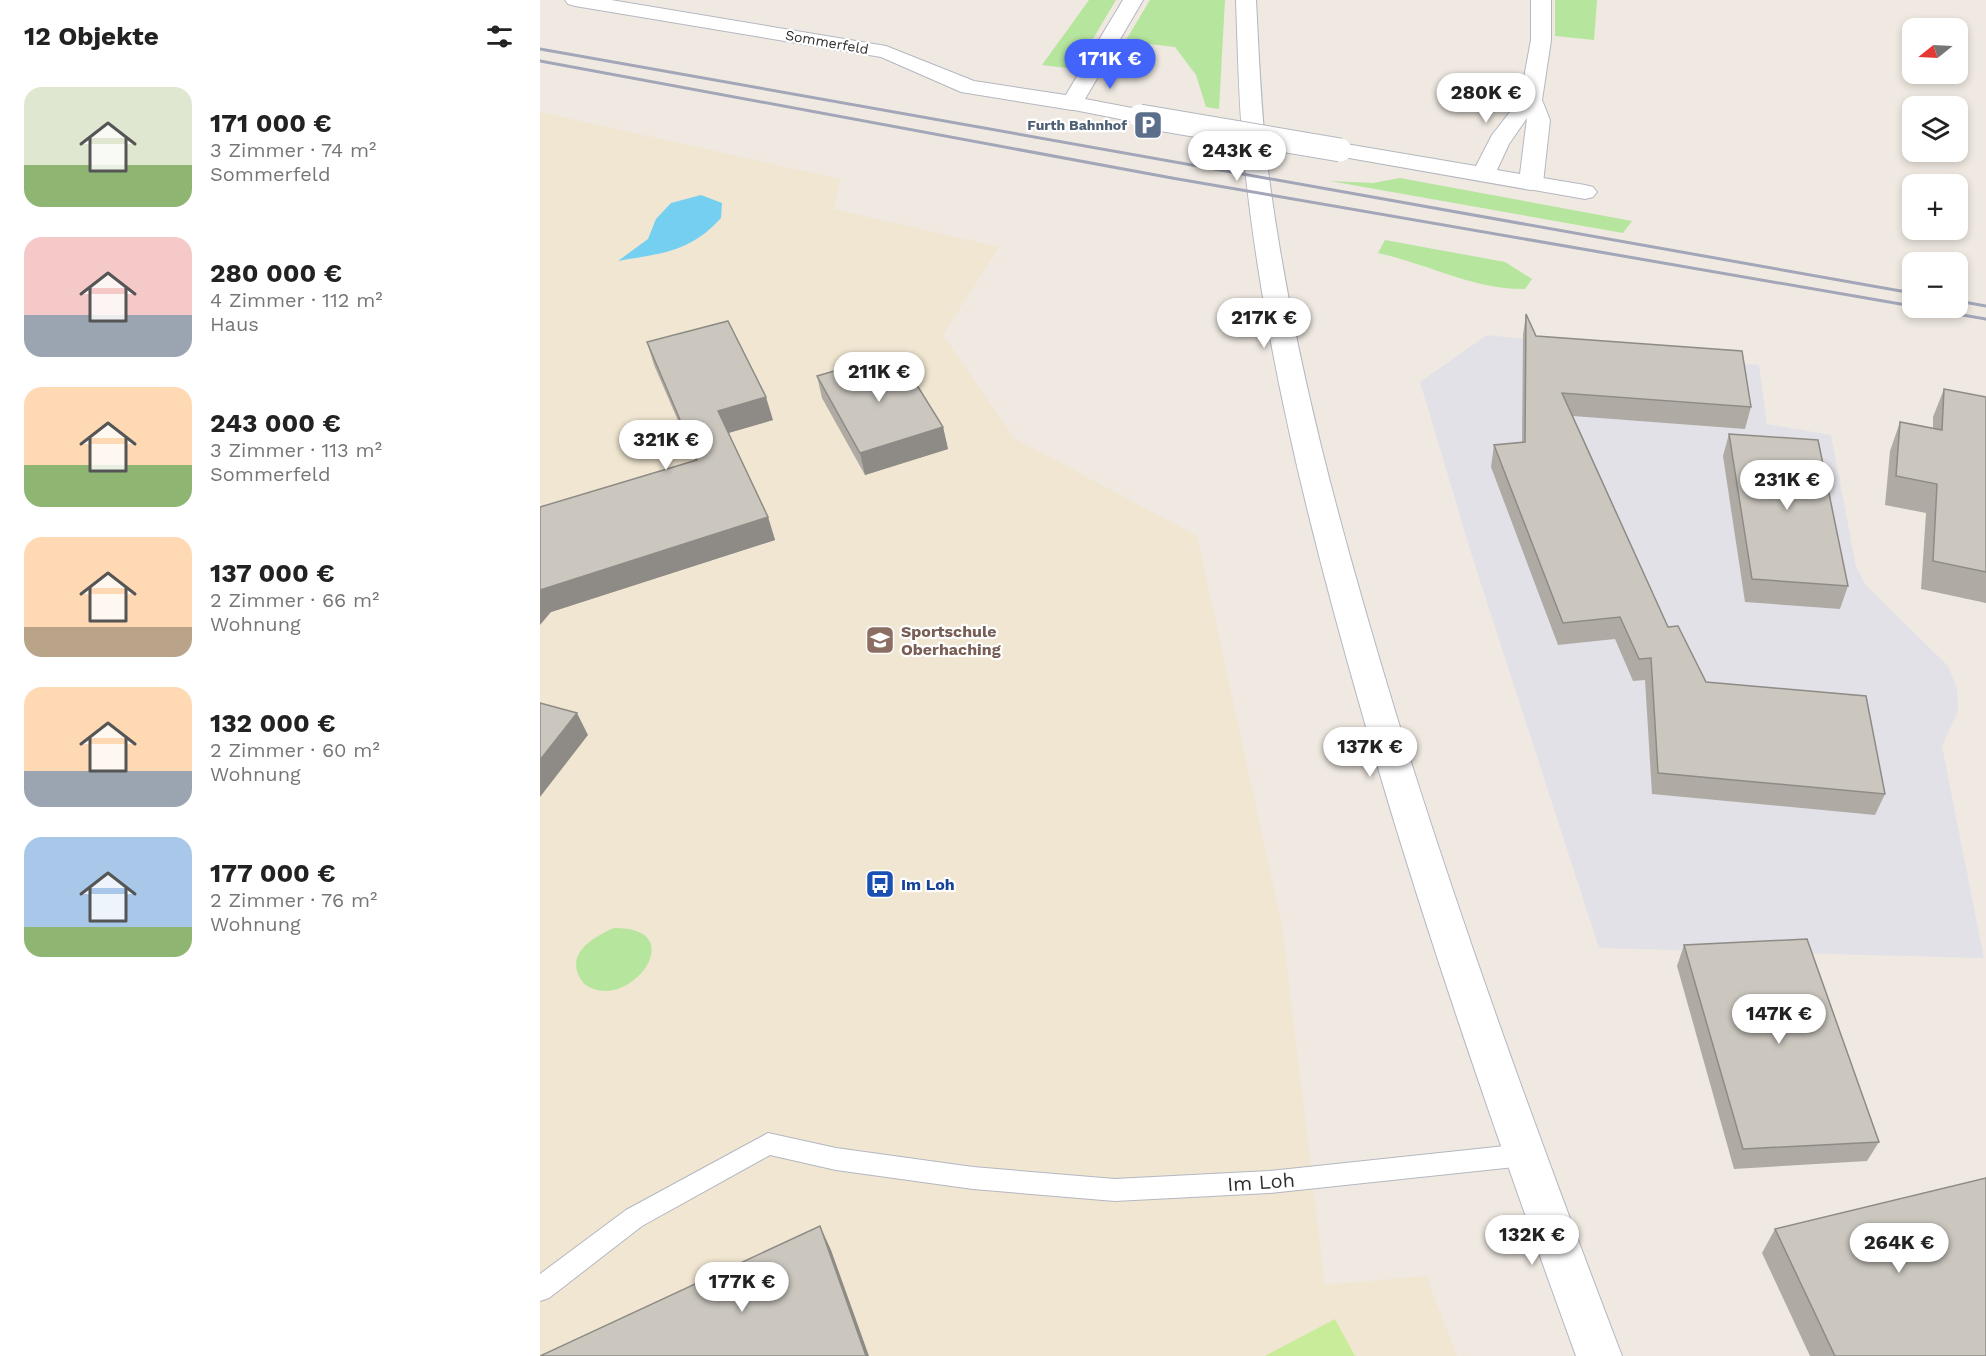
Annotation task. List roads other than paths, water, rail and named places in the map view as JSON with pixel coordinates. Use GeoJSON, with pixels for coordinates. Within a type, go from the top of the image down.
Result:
{"type":"FeatureCollection","features":[{"type":"Feature","properties":{"kind":"main road","name":"Sommerfeld"},"geometry":{"type":"LineString","coordinates":[[575,0],[886,52],[969,87],[1585,192]]}},
{"type":"Feature","properties":{"kind":"main road"},"geometry":{"type":"LineString","coordinates":[[1072,103],[1133,0]]}},
{"type":"Feature","properties":{"kind":"main road"},"geometry":{"type":"LineString","coordinates":[[1246,0],[1247,65],[1254,158],[1292,380],[1344,592],[1404,800],[1524,1155],[1599,1356]]}},
{"type":"Feature","properties":{"kind":"main road"},"geometry":{"type":"LineString","coordinates":[[1531,183],[1539,120],[1531,100],[1541,40],[1541,0]]}},
{"type":"Feature","properties":{"kind":"main road"},"geometry":{"type":"LineString","coordinates":[[1484,175],[1491,156],[1513,118],[1531,100]]}},
{"type":"Feature","properties":{"kind":"lane","name":"Im Loh"},"geometry":{"type":"LineString","coordinates":[[540,1289],[634,1218],[768,1144],[836,1159],[973,1178],[1115,1190],[1269,1182],[1524,1155]]}},
{"type":"Feature","properties":{"kind":"water"},"geometry":{"type":"Polygon","coordinates":[[[701,195],[722,203],[721,218],[709,230],[674,250],[618,261],[648,239],[656,219],[671,203],[701,195]]]}},
{"type":"Feature","properties":{"kind":"railway"},"geometry":{"type":"LineString","coordinates":[[540,49],[1902,291]]}},
{"type":"Feature","properties":{"kind":"railway"},"geometry":{"type":"LineString","coordinates":[[540,61],[1172,178],[1902,304]]}},
{"type":"Feature","properties":{"kind":"railway"},"geometry":{"type":"LineString","coordinates":[[1968,303],[1986,306]]}},
{"type":"Feature","properties":{"kind":"railway"},"geometry":{"type":"LineString","coordinates":[[1968,316],[1986,319]]}},
{"type":"Feature","properties":{"kind":"place","name":"Furth Bahnhof"},"geometry":{"type":"Point","coordinates":[1148,125]}},
{"type":"Feature","properties":{"kind":"place","name":"Sportschule Oberhaching"},"geometry":{"type":"Point","coordinates":[880,640]}},
{"type":"Feature","properties":{"kind":"place","name":"Im Loh"},"geometry":{"type":"Point","coordinates":[880,884]}}]}
